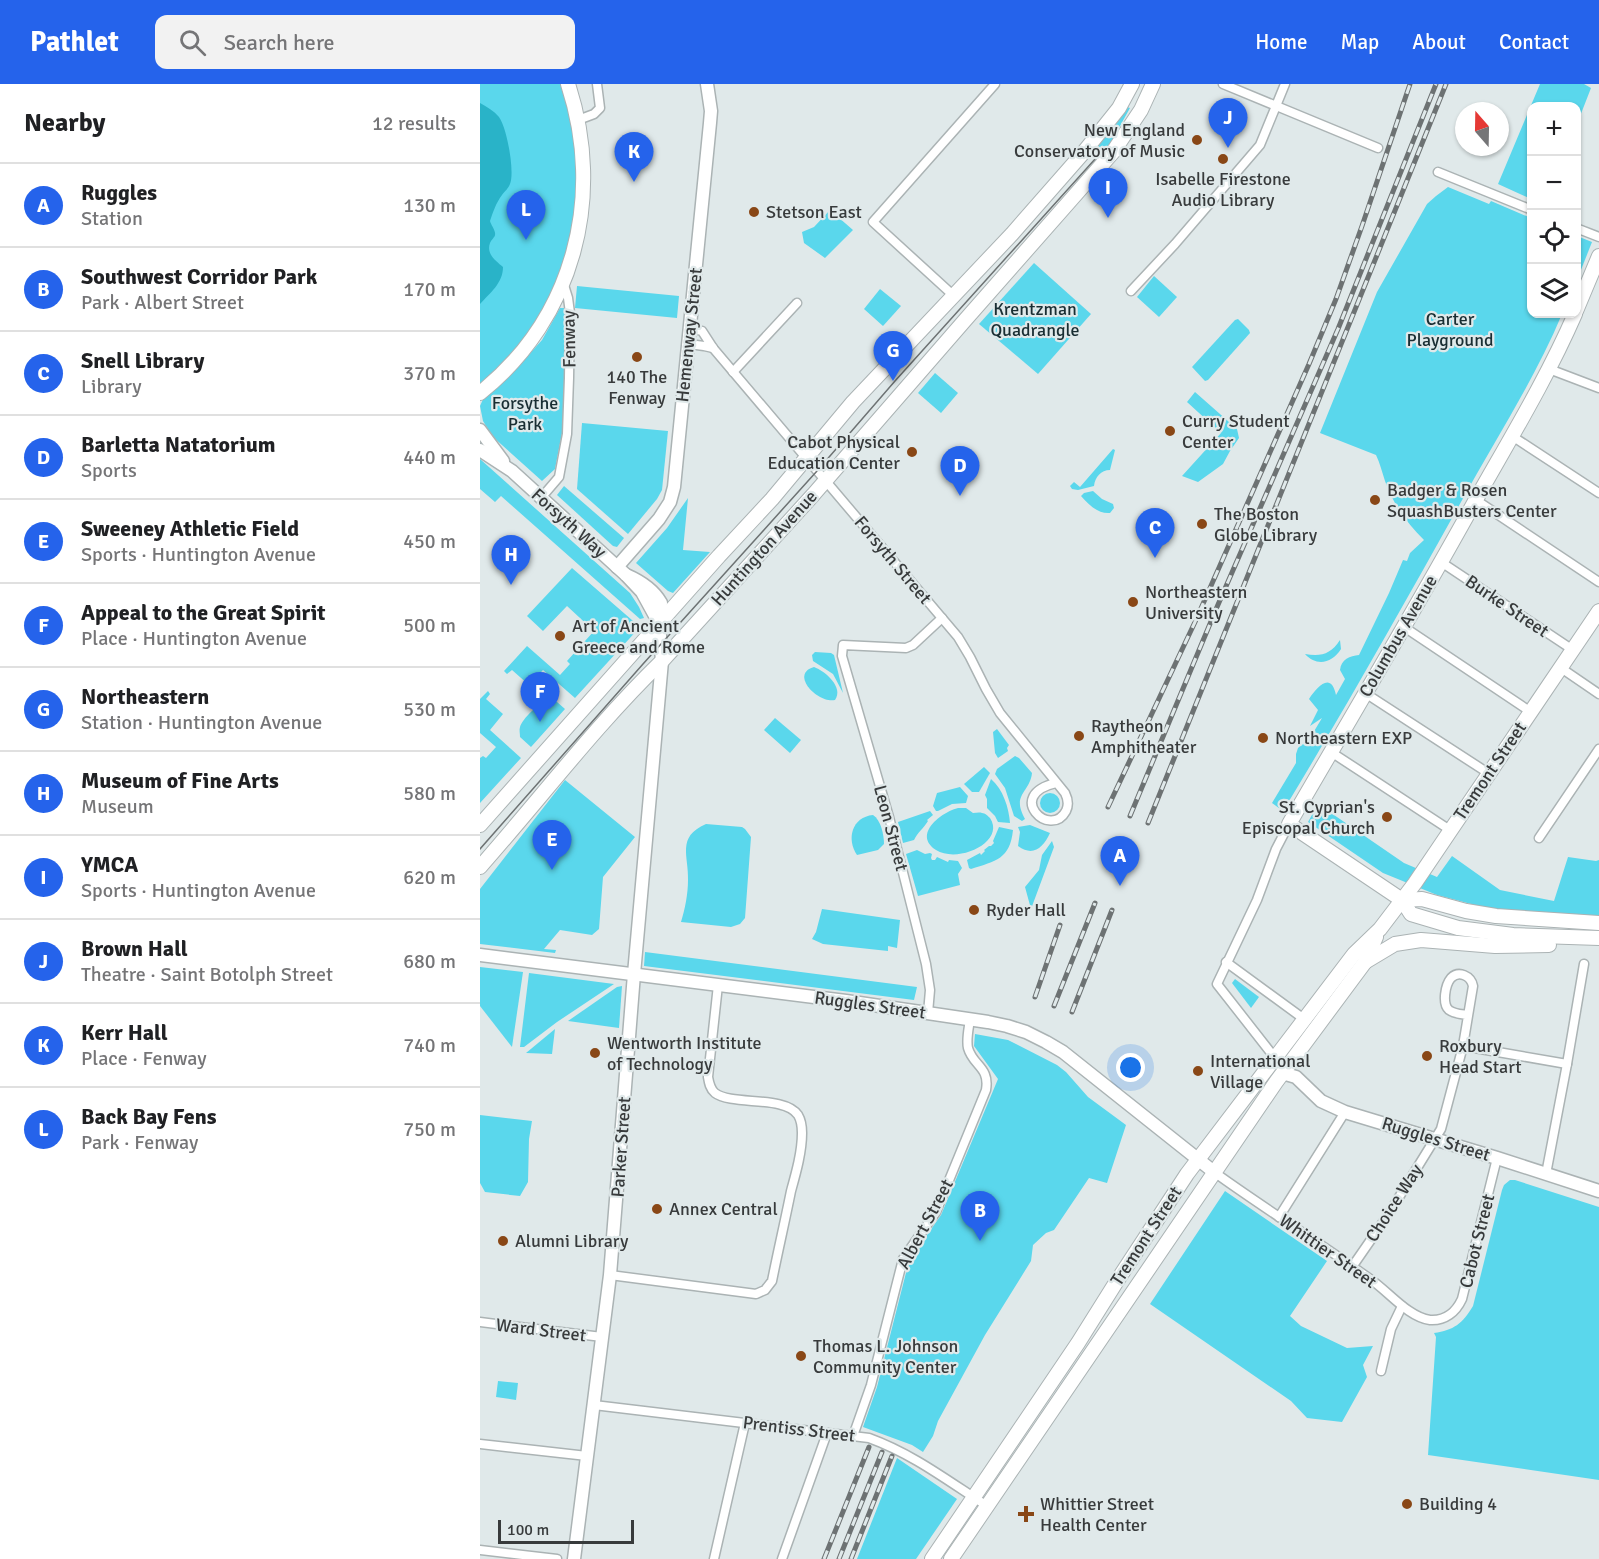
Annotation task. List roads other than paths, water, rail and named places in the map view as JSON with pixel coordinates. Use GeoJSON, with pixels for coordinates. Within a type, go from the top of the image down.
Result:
{"type":"FeatureCollection","features":[{"type":"Feature","properties":{"kind":"main road","name":"Fenway"},"geometry":{"type":"LineString","coordinates":[[480,393],[505,372],[528,345],[547,316],[572,257],[579,231],[583,199],[584,158],[578,120],[568,84]]}},
{"type":"Feature","properties":{"kind":"main road","name":"Hemenway Street"},"geometry":{"type":"LineString","coordinates":[[621,571],[660,519],[670,502],[674,487],[711,111],[707,84]]}},
{"type":"Feature","properties":{"kind":"main road","name":"Huntington Avenue"},"geometry":{"type":"LineString","coordinates":[[480,825],[772,499],[853,402],[1012,234],[1095,139],[1119,108],[1132,84]]}},
{"type":"Feature","properties":{"kind":"main road","name":"Huntington Avenue"},"geometry":{"type":"LineString","coordinates":[[480,867],[563,768],[826,480],[1113,152],[1141,110],[1153,84]]}},
{"type":"Feature","properties":{"kind":"main road","name":"Columbus Avenue"},"geometry":{"type":"LineString","coordinates":[[1581,300],[1599,256]]}},
{"type":"Feature","properties":{"kind":"main road","name":"Columbus Avenue"},"geometry":{"type":"LineString","coordinates":[[1289,824],[1512,436],[1549,369],[1573,318]]}},
{"type":"Feature","properties":{"kind":"main road","name":"Forsyth Way"},"geometry":{"type":"LineString","coordinates":[[480,430],[512,471],[621,571],[645,585],[659,599],[662,607],[659,623],[662,661]]}},
{"type":"Feature","properties":{"kind":"main road","name":"Forsyth Way"},"geometry":{"type":"LineString","coordinates":[[480,450],[512,471]]}},
{"type":"Feature","properties":{"kind":"main road","name":"Tremont Street"},"geometry":{"type":"LineString","coordinates":[[932,1559],[1078,1343],[1146,1234],[1187,1174],[1354,954],[1380,929],[1402,900],[1599,611]]}},
{"type":"Feature","properties":{"kind":"main road","name":"Parker Street"},"geometry":{"type":"LineString","coordinates":[[574,1559],[610,1275],[662,661]]}},
{"type":"Feature","properties":{"kind":"main road"},"geometry":{"type":"LineString","coordinates":[[1289,824],[1402,900],[1411,914],[1458,928],[1513,935],[1599,938]]}},
{"type":"Feature","properties":{"kind":"main road"},"geometry":{"type":"LineString","coordinates":[[1402,900],[1422,899],[1466,911],[1497,916],[1599,923]]}},
{"type":"Feature","properties":{"kind":"main road","name":"Tremont Street"},"geometry":{"type":"LineString","coordinates":[[951,1559],[1282,1073],[1365,962],[1380,929]]}},
{"type":"Feature","properties":{"kind":"main road"},"geometry":{"type":"LineString","coordinates":[[1365,962],[1395,944],[1421,940],[1515,946],[1599,943]]}},
{"type":"Feature","properties":{"kind":"main road","name":"Ruggles Street"},"geometry":{"type":"LineString","coordinates":[[480,954],[846,1001],[1007,1026],[1030,1034],[1076,1062],[1214,1172]]}},
{"type":"Feature","properties":{"kind":"main road","name":"Ruggles Street"},"geometry":{"type":"LineString","coordinates":[[1282,1073],[1296,1077],[1321,1101],[1345,1112],[1599,1191]]}},
{"type":"Feature","properties":{"kind":"street"},"geometry":{"type":"LineString","coordinates":[[578,120],[594,114],[600,108],[597,84]]}},
{"type":"Feature","properties":{"kind":"street"},"geometry":{"type":"LineString","coordinates":[[954,296],[873,222],[995,84]]}},
{"type":"Feature","properties":{"kind":"street"},"geometry":{"type":"LineString","coordinates":[[1223,84],[1378,148]]}},
{"type":"Feature","properties":{"kind":"street"},"geometry":{"type":"LineString","coordinates":[[1131,291],[1255,152],[1285,84]]}},
{"type":"Feature","properties":{"kind":"street"},"geometry":{"type":"LineString","coordinates":[[1438,172],[1527,208]]}},
{"type":"Feature","properties":{"kind":"street"},"geometry":{"type":"LineString","coordinates":[[1581,230],[1599,237]]}},
{"type":"Feature","properties":{"kind":"street","name":"Fenway"},"geometry":{"type":"LineString","coordinates":[[541,498],[560,477],[567,434],[570,313],[563,282]]}},
{"type":"Feature","properties":{"kind":"street"},"geometry":{"type":"LineString","coordinates":[[734,372],[797,303]]}},
{"type":"Feature","properties":{"kind":"street","name":"Forsyth Street"},"geometry":{"type":"LineString","coordinates":[[690,328],[702,331],[713,348],[958,637],[1000,713],[1067,796],[1068,806],[1065,813],[1053,820],[1046,820],[1035,812],[1032,800],[1041,788],[1056,783]]}},
{"type":"Feature","properties":{"kind":"street"},"geometry":{"type":"LineString","coordinates":[[689,344],[713,348]]}},
{"type":"Feature","properties":{"kind":"street"},"geometry":{"type":"LineString","coordinates":[[1549,369],[1599,388]]}},
{"type":"Feature","properties":{"kind":"street"},"geometry":{"type":"LineString","coordinates":[[1512,436],[1599,493]]}},
{"type":"Feature","properties":{"kind":"street"},"geometry":{"type":"LineString","coordinates":[[1476,500],[1599,582]]}},
{"type":"Feature","properties":{"kind":"street","name":"Burke Street"},"geometry":{"type":"LineString","coordinates":[[1441,562],[1573,650]]}},
{"type":"Feature","properties":{"kind":"street","name":"Leon Street"},"geometry":{"type":"LineString","coordinates":[[928,1013],[930,982],[914,915],[889,818],[842,656],[843,645],[906,648],[913,645],[942,618]]}},
{"type":"Feature","properties":{"kind":"street"},"geometry":{"type":"LineString","coordinates":[[1404,627],[1531,712]]}},
{"type":"Feature","properties":{"kind":"street"},"geometry":{"type":"LineString","coordinates":[[1561,668],[1599,694]]}},
{"type":"Feature","properties":{"kind":"street"},"geometry":{"type":"LineString","coordinates":[[1365,693],[1488,773]]}},
{"type":"Feature","properties":{"kind":"street"},"geometry":{"type":"LineString","coordinates":[[1539,838],[1599,749]]}},
{"type":"Feature","properties":{"kind":"street"},"geometry":{"type":"LineString","coordinates":[[1331,752],[1450,830]]}},
{"type":"Feature","properties":{"kind":"street","name":"Columbus Avenue"},"geometry":{"type":"LineString","coordinates":[[1275,1058],[1217,984],[1257,900],[1276,849],[1289,824]]}},
{"type":"Feature","properties":{"kind":"street"},"geometry":{"type":"LineString","coordinates":[[1227,962],[1304,1019]]}},
{"type":"Feature","properties":{"kind":"street"},"geometry":{"type":"LineString","coordinates":[[1546,1174],[1584,964]]}},
{"type":"Feature","properties":{"kind":"street"},"geometry":{"type":"LineString","coordinates":[[1456,975],[1469,977],[1472,981],[1468,1015],[1453,1012],[1446,1005],[1449,982],[1456,975]]}},
{"type":"Feature","properties":{"kind":"street"},"geometry":{"type":"LineString","coordinates":[[610,1275],[756,1294],[765,1290],[772,1281],[795,1174],[802,1125],[797,1114],[790,1107],[724,1097],[715,1093],[710,1086],[708,1077],[718,985]]}},
{"type":"Feature","properties":{"kind":"street","name":"Choice Way"},"geometry":{"type":"LineString","coordinates":[[1352,1267],[1388,1215],[1441,1129],[1463,1046],[1468,1015]]}},
{"type":"Feature","properties":{"kind":"street","name":"Albert Street"},"geometry":{"type":"LineString","coordinates":[[853,1436],[871,1385],[903,1259],[936,1212],[986,1090],[986,1076],[970,1054],[968,1047],[970,1019]]}},
{"type":"Feature","properties":{"kind":"street"},"geometry":{"type":"LineString","coordinates":[[1463,1046],[1567,1064]]}},
{"type":"Feature","properties":{"kind":"street"},"geometry":{"type":"LineString","coordinates":[[1279,1217],[1345,1112]]}},
{"type":"Feature","properties":{"kind":"street","name":"Cabot Street"},"geometry":{"type":"LineString","coordinates":[[1445,1318],[1456,1310],[1462,1299],[1497,1158]]}},
{"type":"Feature","properties":{"kind":"street","name":"Whittier Street"},"geometry":{"type":"LineString","coordinates":[[1214,1172],[1370,1279],[1402,1306],[1430,1320],[1445,1318]]}},
{"type":"Feature","properties":{"kind":"street"},"geometry":{"type":"LineString","coordinates":[[1381,1371],[1390,1332],[1402,1306]]}},
{"type":"Feature","properties":{"kind":"street","name":"Ward Street"},"geometry":{"type":"LineString","coordinates":[[480,1322],[602,1337]]}},
{"type":"Feature","properties":{"kind":"street","name":"Prentiss Street"},"geometry":{"type":"LineString","coordinates":[[594,1405],[869,1438],[914,1458],[987,1506]]}},
{"type":"Feature","properties":{"kind":"street"},"geometry":{"type":"LineString","coordinates":[[714,1559],[745,1423]]}},
{"type":"Feature","properties":{"kind":"street"},"geometry":{"type":"LineString","coordinates":[[783,1559],[827,1433]]}},
{"type":"Feature","properties":{"kind":"street"},"geometry":{"type":"LineString","coordinates":[[480,1444],[587,1456]]}},
{"type":"Feature","properties":{"kind":"street"},"geometry":{"type":"LineString","coordinates":[[480,1550],[557,1559]]}},
{"type":"Feature","properties":{"kind":"tram line"},"geometry":{"type":"LineString","coordinates":[[480,849],[1096,158]]}},
{"type":"Feature","properties":{"kind":"railway"},"geometry":{"type":"LineString","coordinates":[[1108,807],[1195,622],[1309,364],[1336,299],[1410,84]]}},
{"type":"Feature","properties":{"kind":"railway"},"geometry":{"type":"LineString","coordinates":[[1130,816],[1217,607],[1338,329],[1436,84]]}},
{"type":"Feature","properties":{"kind":"railway"},"geometry":{"type":"LineString","coordinates":[[1148,823],[1446,84]]}},
{"type":"Feature","properties":{"kind":"railway"},"geometry":{"type":"LineString","coordinates":[[1054,1006],[1095,903]]}},
{"type":"Feature","properties":{"kind":"railway"},"geometry":{"type":"LineString","coordinates":[[1072,1012],[1112,910]]}},
{"type":"Feature","properties":{"kind":"railway"},"geometry":{"type":"LineString","coordinates":[[1035,997],[1060,925]]}},
{"type":"Feature","properties":{"kind":"railway"},"geometry":{"type":"LineString","coordinates":[[824,1559],[869,1447]]}},
{"type":"Feature","properties":{"kind":"railway"},"geometry":{"type":"LineString","coordinates":[[839,1559],[882,1452]]}},
{"type":"Feature","properties":{"kind":"railway"},"geometry":{"type":"LineString","coordinates":[[851,1559],[892,1456]]}},
{"type":"Feature","properties":{"kind":"place","name":"New England Conservatory of Music"},"geometry":{"type":"Point","coordinates":[1197,140]}},
{"type":"Feature","properties":{"kind":"place","name":"Brown Hall"},"geometry":{"type":"Point","coordinates":[1228,148]}},
{"type":"Feature","properties":{"kind":"place","name":"Isabelle Firestone Audio Library"},"geometry":{"type":"Point","coordinates":[1223,159]}},
{"type":"Feature","properties":{"kind":"place","name":"Kerr Hall"},"geometry":{"type":"Point","coordinates":[634,182]}},
{"type":"Feature","properties":{"kind":"place","name":"Stetson East"},"geometry":{"type":"Point","coordinates":[754,212]}},
{"type":"Feature","properties":{"kind":"place","name":"YMCA"},"geometry":{"type":"Point","coordinates":[1108,218]}},
{"type":"Feature","properties":{"kind":"place","name":"Back Bay Fens"},"geometry":{"type":"Point","coordinates":[526,240]}},
{"type":"Feature","properties":{"kind":"place","name":"140 The Fenway"},"geometry":{"type":"Point","coordinates":[637,357]}},
{"type":"Feature","properties":{"kind":"place","name":"Northeastern"},"geometry":{"type":"Point","coordinates":[893,381]}},
{"type":"Feature","properties":{"kind":"place","name":"Curry Student Center"},"geometry":{"type":"Point","coordinates":[1170,431]}},
{"type":"Feature","properties":{"kind":"place","name":"Cabot Physical Education Center"},"geometry":{"type":"Point","coordinates":[912,452]}},
{"type":"Feature","properties":{"kind":"place","name":"Barletta Natatorium"},"geometry":{"type":"Point","coordinates":[960,496]}},
{"type":"Feature","properties":{"kind":"place","name":"Badger & Rosen SquashBusters Center"},"geometry":{"type":"Point","coordinates":[1375,500]}},
{"type":"Feature","properties":{"kind":"place","name":"The Boston Globe Library"},"geometry":{"type":"Point","coordinates":[1202,524]}},
{"type":"Feature","properties":{"kind":"place","name":"Snell Library"},"geometry":{"type":"Point","coordinates":[1155,558]}},
{"type":"Feature","properties":{"kind":"place","name":"Museum of Fine Arts"},"geometry":{"type":"Point","coordinates":[511,585]}},
{"type":"Feature","properties":{"kind":"place","name":"Northeastern University"},"geometry":{"type":"Point","coordinates":[1133,602]}},
{"type":"Feature","properties":{"kind":"place","name":"Art of Ancient Greece and Rome"},"geometry":{"type":"Point","coordinates":[560,636]}},
{"type":"Feature","properties":{"kind":"place","name":"Appeal to the Great Spirit"},"geometry":{"type":"Point","coordinates":[540,722]}},
{"type":"Feature","properties":{"kind":"place","name":"Raytheon Amphitheater"},"geometry":{"type":"Point","coordinates":[1079,736]}},
{"type":"Feature","properties":{"kind":"place","name":"Northeastern EXP"},"geometry":{"type":"Point","coordinates":[1263,738]}},
{"type":"Feature","properties":{"kind":"place","name":"St. Cyprian's Episcopal Church"},"geometry":{"type":"Point","coordinates":[1387,817]}},
{"type":"Feature","properties":{"kind":"place","name":"Sweeney Athletic Field"},"geometry":{"type":"Point","coordinates":[552,870]}},
{"type":"Feature","properties":{"kind":"place","name":"Ruggles"},"geometry":{"type":"Point","coordinates":[1120,886]}},
{"type":"Feature","properties":{"kind":"place","name":"Ryder Hall"},"geometry":{"type":"Point","coordinates":[974,910]}},
{"type":"Feature","properties":{"kind":"place","name":"Wentworth Institute of Technology"},"geometry":{"type":"Point","coordinates":[595,1053]}},
{"type":"Feature","properties":{"kind":"place","name":"Roxbury Head Start"},"geometry":{"type":"Point","coordinates":[1427,1056]}},
{"type":"Feature","properties":{"kind":"place","name":"International Village"},"geometry":{"type":"Point","coordinates":[1198,1071]}},
{"type":"Feature","properties":{"kind":"place","name":"Annex Central"},"geometry":{"type":"Point","coordinates":[657,1209]}},
{"type":"Feature","properties":{"kind":"place","name":"Alumni Library"},"geometry":{"type":"Point","coordinates":[503,1241]}},
{"type":"Feature","properties":{"kind":"place","name":"Southwest Corridor Park"},"geometry":{"type":"Point","coordinates":[980,1241]}},
{"type":"Feature","properties":{"kind":"place","name":"Thomas L. Johnson Community Center"},"geometry":{"type":"Point","coordinates":[801,1356]}},
{"type":"Feature","properties":{"kind":"place","name":"Building 4"},"geometry":{"type":"Point","coordinates":[1407,1504]}},
{"type":"Feature","properties":{"kind":"place","name":"Whittier Street Health Center"},"geometry":{"type":"Point","coordinates":[1026,1514]}},
{"type":"Feature","properties":{"kind":"park label","name":"Krentzman Quadrangle"},"geometry":{"type":"Point","coordinates":[1035,319]}},
{"type":"Feature","properties":{"kind":"park label","name":"Carter Playground"},"geometry":{"type":"Point","coordinates":[1450,329]}},
{"type":"Feature","properties":{"kind":"park label","name":"Forsythe Park"},"geometry":{"type":"Point","coordinates":[525,413]}}]}
